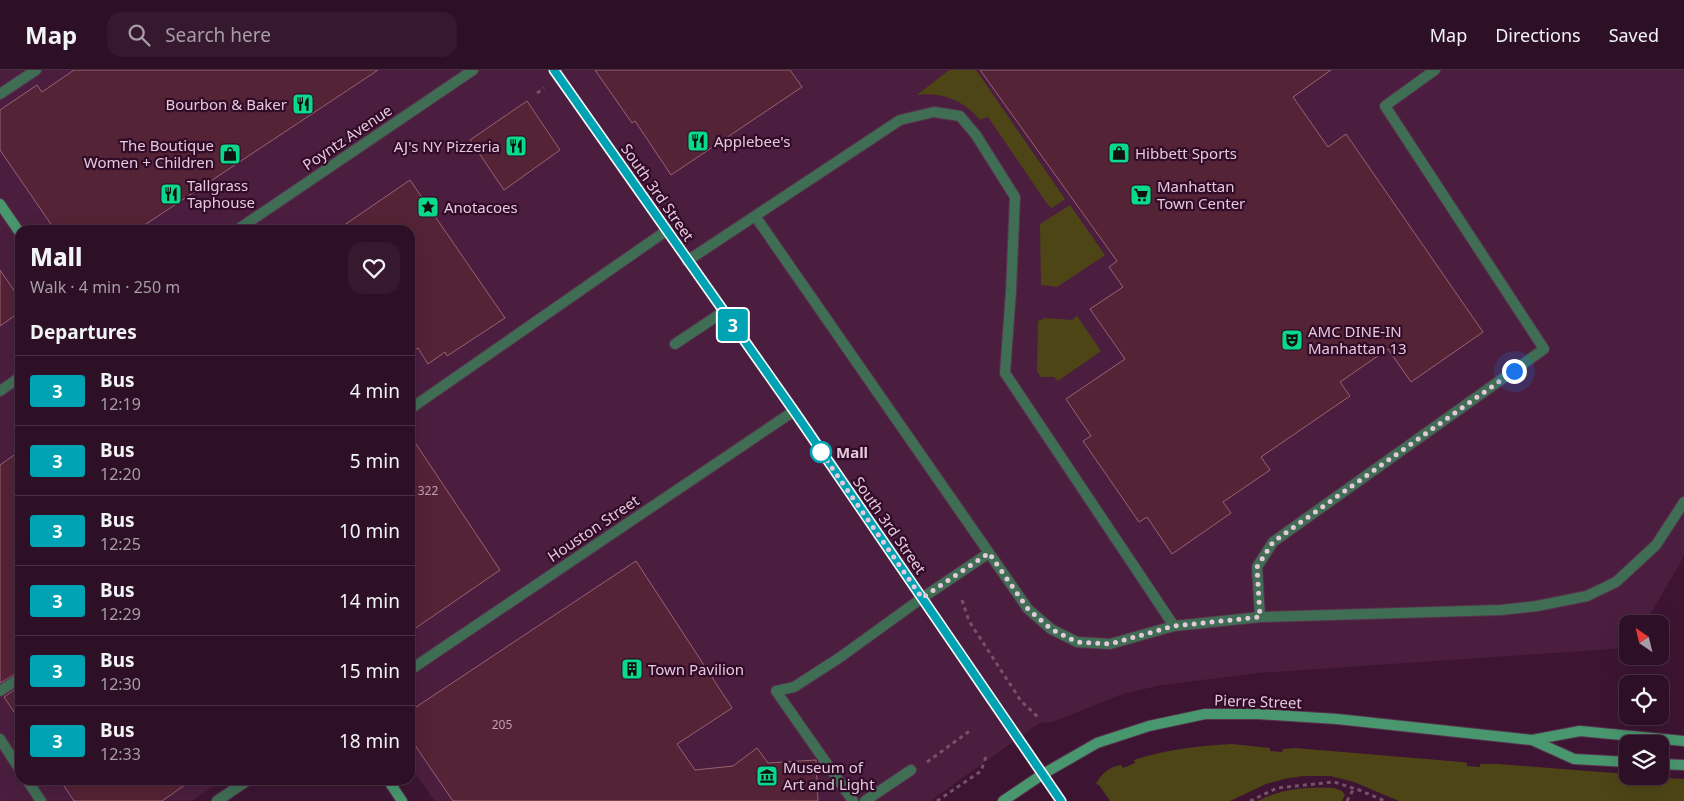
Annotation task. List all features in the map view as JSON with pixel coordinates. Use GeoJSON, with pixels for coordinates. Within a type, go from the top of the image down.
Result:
{"type":"FeatureCollection","features":[{"type":"Feature","properties":{"kind":"main road"},"geometry":{"type":"LineString","coordinates":[[0,204],[15,226]]}},
{"type":"Feature","properties":{"kind":"main road","name":"Pierre Street"},"geometry":{"type":"LineString","coordinates":[[1003,801],[1043,774],[1097,744],[1149,726],[1205,714],[1258,714],[1337,719],[1532,740]]}},
{"type":"Feature","properties":{"kind":"main road"},"geometry":{"type":"LineString","coordinates":[[1532,740],[1580,731],[1684,741]]}},
{"type":"Feature","properties":{"kind":"main road"},"geometry":{"type":"LineString","coordinates":[[1532,740],[1574,760],[1619,762]]}},
{"type":"Feature","properties":{"kind":"main road"},"geometry":{"type":"LineString","coordinates":[[1669,764],[1684,765]]}},
{"type":"Feature","properties":{"kind":"main road"},"geometry":{"type":"LineString","coordinates":[[391,785],[402,801]]}},
{"type":"Feature","properties":{"kind":"street"},"geometry":{"type":"LineString","coordinates":[[0,94],[36,70]]}},
{"type":"Feature","properties":{"kind":"street","name":"Poyntz Avenue"},"geometry":{"type":"LineString","coordinates":[[244,225],[473,70]]}},
{"type":"Feature","properties":{"kind":"street","name":"South 3rd Street"},"geometry":{"type":"LineString","coordinates":[[554,70],[794,411],[1061,801]]}},
{"type":"Feature","properties":{"kind":"street"},"geometry":{"type":"LineString","coordinates":[[1260,617],[1257,567],[1273,542],[1544,349],[1385,106],[1435,70]]}},
{"type":"Feature","properties":{"kind":"street"},"geometry":{"type":"LineString","coordinates":[[687,261],[900,120],[934,112],[960,116],[976,135],[1015,197],[1005,373],[1174,626]]}},
{"type":"Feature","properties":{"kind":"street"},"geometry":{"type":"LineString","coordinates":[[756,216],[1028,609],[1051,629],[1077,642],[1110,644],[1174,626],[1260,617],[1501,610],[1537,606],[1586,596],[1616,582],[1656,545],[1684,502]]}},
{"type":"Feature","properties":{"kind":"street"},"geometry":{"type":"LineString","coordinates":[[415,406],[666,231]]}},
{"type":"Feature","properties":{"kind":"street"},"geometry":{"type":"LineString","coordinates":[[676,344],[723,312]]}},
{"type":"Feature","properties":{"kind":"street"},"geometry":{"type":"LineString","coordinates":[[0,391],[15,380]]}},
{"type":"Feature","properties":{"kind":"street","name":"Houston Street"},"geometry":{"type":"LineString","coordinates":[[415,667],[794,411]]}},
{"type":"Feature","properties":{"kind":"street"},"geometry":{"type":"LineString","coordinates":[[853,801],[776,691],[802,682],[989,553]]}},
{"type":"Feature","properties":{"kind":"street"},"geometry":{"type":"LineString","coordinates":[[0,692],[15,682]]}},
{"type":"Feature","properties":{"kind":"street"},"geometry":{"type":"LineString","coordinates":[[0,739],[15,762]]}},
{"type":"Feature","properties":{"kind":"street"},"geometry":{"type":"LineString","coordinates":[[865,801],[911,770]]}},
{"type":"Feature","properties":{"kind":"street"},"geometry":{"type":"LineString","coordinates":[[30,785],[41,801]]}},
{"type":"Feature","properties":{"kind":"street"},"geometry":{"type":"LineString","coordinates":[[217,801],[241,785]]}},
{"type":"Feature","properties":{"kind":"path"},"geometry":{"type":"LineString","coordinates":[[962,600],[969,621],[974,629],[1021,701],[1038,718]]}},
{"type":"Feature","properties":{"kind":"path"},"geometry":{"type":"LineString","coordinates":[[924,764],[971,730]]}},
{"type":"Feature","properties":{"kind":"path"},"geometry":{"type":"LineString","coordinates":[[937,801],[981,771],[987,754]]}},
{"type":"Feature","properties":{"kind":"path"},"geometry":{"type":"LineString","coordinates":[[1250,801],[1277,788],[1334,782],[1385,801]]}},
{"type":"Feature","properties":{"kind":"path"},"geometry":{"type":"LineString","coordinates":[[1347,801],[1354,788]]}},
{"type":"Feature","properties":{"kind":"shaded area"},"geometry":{"type":"Polygon","coordinates":[[[0,70],[1684,70],[1684,556],[1650,615],[1619,615],[1619,649],[1258,673],[1162,685],[1122,694],[1055,721],[1041,722],[930,801],[435,801],[415,773],[415,225],[15,225],[15,785],[215,785],[192,801],[0,801],[0,70]]]}},
{"type":"Feature","properties":{"kind":"shaded area"},"geometry":{"type":"Polygon","coordinates":[[[949,70],[976,70],[1065,199],[1052,208],[1048,205],[988,117],[980,120],[960,103],[944,96],[917,95],[949,70]]]}},
{"type":"Feature","properties":{"kind":"shaded area"},"geometry":{"type":"Polygon","coordinates":[[[1070,205],[1105,255],[1057,287],[1041,285],[1040,224],[1070,205]]]}},
{"type":"Feature","properties":{"kind":"shaded area"},"geometry":{"type":"Polygon","coordinates":[[[1077,316],[1101,351],[1058,381],[1054,377],[1041,377],[1037,371],[1038,321],[1045,318],[1072,320],[1077,316]]]}},
{"type":"Feature","properties":{"kind":"shaded area"},"geometry":{"type":"Polygon","coordinates":[[[1232,744],[1270,748],[1270,751],[1282,752],[1283,749],[1295,748],[1462,762],[1467,763],[1467,766],[1480,767],[1480,764],[1498,764],[1619,773],[1619,785],[1669,785],[1669,778],[1684,779],[1684,801],[1399,801],[1354,782],[1330,776],[1303,776],[1266,784],[1230,801],[1110,801],[1099,785],[1096,784],[1109,769],[1121,765],[1123,768],[1135,763],[1134,760],[1158,753],[1232,744]]]}},
{"type":"Feature","properties":{"kind":"shaded area"},"geometry":{"type":"Polygon","coordinates":[[[1334,788],[1342,791],[1345,795],[1342,801],[1258,801],[1276,793],[1295,789],[1334,788]]]}},
{"type":"Feature","properties":{"kind":"building"},"geometry":{"type":"Polygon","coordinates":[[[74,70],[378,70],[145,225],[52,225],[0,150],[0,110],[37,85],[42,92],[74,70]]]}},
{"type":"Feature","properties":{"kind":"building"},"geometry":{"type":"Polygon","coordinates":[[[595,70],[790,70],[802,87],[671,175],[635,121],[632,123],[595,70]]]}},
{"type":"Feature","properties":{"kind":"building","name":"AMC DINE-IN Manhattan 13"},"geometry":{"type":"Polygon","coordinates":[[[980,70],[1331,70],[1293,97],[1328,147],[1346,134],[1483,332],[1411,382],[1388,349],[1340,382],[1350,396],[1261,457],[1270,470],[1223,502],[1231,513],[1172,554],[1147,517],[1139,522],[1083,441],[1091,436],[1066,399],[1125,359],[1090,309],[1123,287],[1109,267],[1117,261],[980,70]]]}},
{"type":"Feature","properties":{"kind":"building","name":"AJ's NY Pizzeria"},"geometry":{"type":"Polygon","coordinates":[[[527,101],[560,150],[504,190],[470,140],[527,101]]]}},
{"type":"Feature","properties":{"kind":"building"},"geometry":{"type":"Polygon","coordinates":[[[410,180],[505,318],[447,356],[445,352],[428,364],[418,348],[415,350],[415,225],[344,225],[410,180]]]}},
{"type":"Feature","properties":{"kind":"building"},"geometry":{"type":"Polygon","coordinates":[[[0,270],[15,292],[15,316],[0,326],[0,270]]]}},
{"type":"Feature","properties":{"kind":"building"},"geometry":{"type":"Polygon","coordinates":[[[415,442],[500,570],[415,629],[415,442]]]}},
{"type":"Feature","properties":{"kind":"building"},"geometry":{"type":"Polygon","coordinates":[[[15,454],[15,674],[0,683],[0,465],[15,454]]]}},
{"type":"Feature","properties":{"kind":"building"},"geometry":{"type":"Polygon","coordinates":[[[636,561],[732,708],[677,744],[695,770],[733,766],[757,748],[768,763],[816,760],[818,801],[453,801],[415,745],[415,708],[636,561]]]}},
{"type":"Feature","properties":{"kind":"building"},"geometry":{"type":"Polygon","coordinates":[[[15,689],[15,714],[4,697],[15,689]]]}},
{"type":"Feature","properties":{"kind":"building"},"geometry":{"type":"Polygon","coordinates":[[[63,785],[185,785],[162,801],[74,801],[63,785]]]}},
{"type":"Feature","properties":{"kind":"bus line","name":"3"},"geometry":{"type":"LineString","coordinates":[[554,70],[794,411],[1061,801]]}},
{"type":"Feature","properties":{"kind":"place","name":"Bourbon & Baker"},"geometry":{"type":"Point","coordinates":[303,104]}},
{"type":"Feature","properties":{"kind":"place","name":"Applebee's"},"geometry":{"type":"Point","coordinates":[698,141]}},
{"type":"Feature","properties":{"kind":"place","name":"AJ's NY Pizzeria"},"geometry":{"type":"Point","coordinates":[516,146]}},
{"type":"Feature","properties":{"kind":"place","name":"Hibbett Sports"},"geometry":{"type":"Point","coordinates":[1119,153]}},
{"type":"Feature","properties":{"kind":"place","name":"The Boutique Women + Children"},"geometry":{"type":"Point","coordinates":[230,154]}},
{"type":"Feature","properties":{"kind":"place","name":"Tallgrass Taphouse"},"geometry":{"type":"Point","coordinates":[171,194]}},
{"type":"Feature","properties":{"kind":"place","name":"Manhattan Town Center"},"geometry":{"type":"Point","coordinates":[1141,195]}},
{"type":"Feature","properties":{"kind":"place","name":"Anotacoes"},"geometry":{"type":"Point","coordinates":[428,207]}},
{"type":"Feature","properties":{"kind":"place","name":"AMC DINE-IN Manhattan 13"},"geometry":{"type":"Point","coordinates":[1292,340]}},
{"type":"Feature","properties":{"kind":"place","name":"Mall"},"geometry":{"type":"Point","coordinates":[821,452]}},
{"type":"Feature","properties":{"kind":"place","name":"Town Pavilion"},"geometry":{"type":"Point","coordinates":[632,669]}},
{"type":"Feature","properties":{"kind":"place","name":"Museum of Art and Light"},"geometry":{"type":"Point","coordinates":[767,776]}},
{"type":"Feature","properties":{"kind":"route"},"geometry":{"type":"LineString","coordinates":[[821,452],[819,449],[922,598],[989,553],[1028,609],[1051,629],[1077,642],[1110,644],[1174,626],[1260,617],[1257,567],[1273,542],[1514,371]]}}]}
